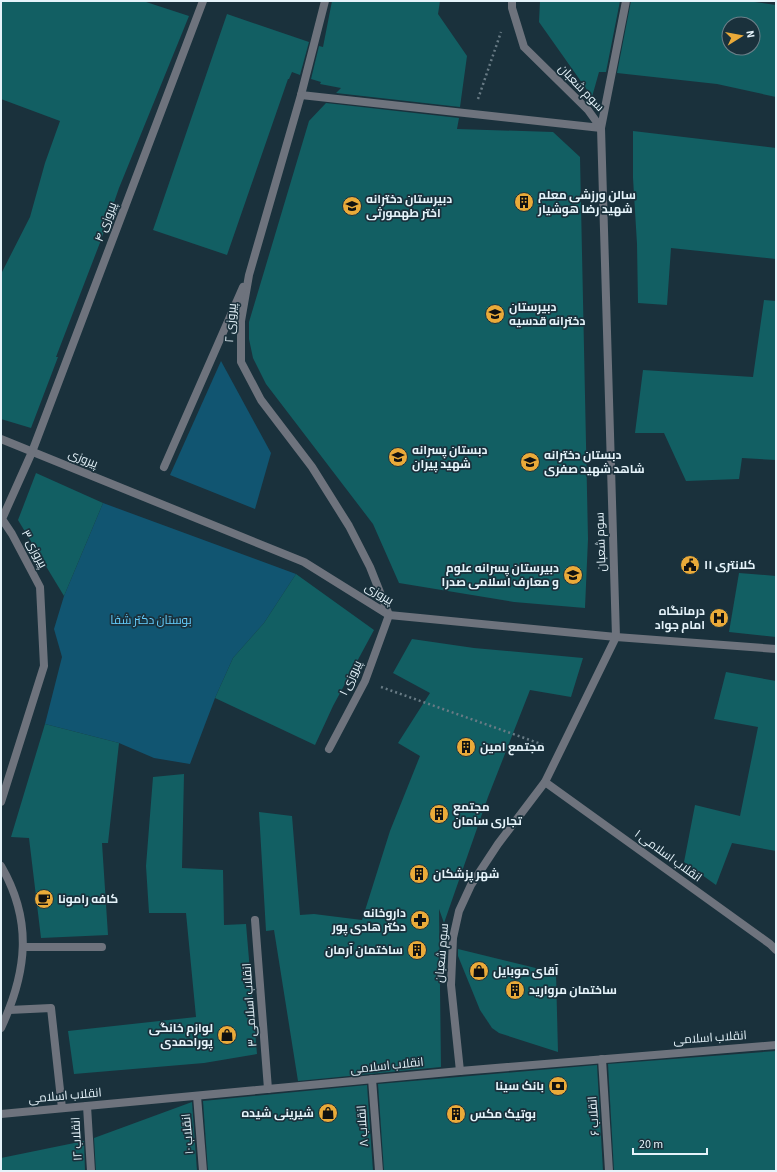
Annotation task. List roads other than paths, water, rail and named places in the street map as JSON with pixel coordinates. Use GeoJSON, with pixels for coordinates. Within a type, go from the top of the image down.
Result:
{"type":"FeatureCollection","features":[{"type":"Feature","properties":{"kind":"street","name":"پیروزی ۴"},"geometry":{"type":"LineString","coordinates":[[32,452],[203,1]]}},
{"type":"Feature","properties":{"kind":"street","name":"پیروزی ۲"},"geometry":{"type":"LineString","coordinates":[[325,1],[301,95],[249,275],[241,321],[241,362],[261,400],[312,468],[349,526],[370,567],[389,615]]}},
{"type":"Feature","properties":{"kind":"street","name":"سوم شعبان"},"geometry":{"type":"LineString","coordinates":[[460,1071],[451,985],[453,938],[459,911],[471,885],[498,844],[545,782],[616,637],[601,128],[588,110],[524,47],[512,8],[512,1]]}},
{"type":"Feature","properties":{"kind":"street"},"geometry":{"type":"LineString","coordinates":[[301,95],[601,128],[626,1]]}},
{"type":"Feature","properties":{"kind":"street"},"geometry":{"type":"LineString","coordinates":[[164,467],[249,275]]}},
{"type":"Feature","properties":{"kind":"street","name":"پیروزی"},"geometry":{"type":"LineString","coordinates":[[1,439],[304,562],[389,615],[616,637],[776,648]]}},
{"type":"Feature","properties":{"kind":"street","name":"پیروزی ۳"},"geometry":{"type":"LineString","coordinates":[[1,802],[44,666],[40,587],[12,534],[2,519],[32,452]]}},
{"type":"Feature","properties":{"kind":"street","name":"پیروزی ۱"},"geometry":{"type":"LineString","coordinates":[[329,749],[365,681],[389,615]]}},
{"type":"Feature","properties":{"kind":"street","name":"انقلاب اسلامی ۱"},"geometry":{"type":"LineString","coordinates":[[545,782],[770,944],[776,950]]}},
{"type":"Feature","properties":{"kind":"street"},"geometry":{"type":"LineString","coordinates":[[1,866],[12,884],[23,932],[22,966],[9,1010],[1,1028]]}},
{"type":"Feature","properties":{"kind":"street","name":"انقلاب اسلامی ۳"},"geometry":{"type":"LineString","coordinates":[[255,920],[268,1089]]}},
{"type":"Feature","properties":{"kind":"street"},"geometry":{"type":"LineString","coordinates":[[23,947],[102,948]]}},
{"type":"Feature","properties":{"kind":"street"},"geometry":{"type":"LineString","coordinates":[[9,1010],[51,1008],[62,1108]]}},
{"type":"Feature","properties":{"kind":"street","name":"انقلاب اسلامی"},"geometry":{"type":"LineString","coordinates":[[1,1114],[602,1058],[776,1045]]}},
{"type":"Feature","properties":{"kind":"street","name":"انقلاب ۶"},"geometry":{"type":"LineString","coordinates":[[602,1058],[609,1171]]}},
{"type":"Feature","properties":{"kind":"street","name":"انقلاب ۸"},"geometry":{"type":"LineString","coordinates":[[372,1079],[378,1171]]}},
{"type":"Feature","properties":{"kind":"street","name":"انقلاب ۱۰"},"geometry":{"type":"LineString","coordinates":[[197,1096],[203,1171]]}},
{"type":"Feature","properties":{"kind":"street","name":"انقلاب ۱۲"},"geometry":{"type":"LineString","coordinates":[[87,1106],[91,1171]]}},
{"type":"Feature","properties":{"kind":"place","name":"سالن ورزشی معلم شهید رضا هوشیار"},"geometry":{"type":"Point","coordinates":[524,202]}},
{"type":"Feature","properties":{"kind":"place","name":"دبیرستان دخترانه اختر طهمورثی"},"geometry":{"type":"Point","coordinates":[352,206]}},
{"type":"Feature","properties":{"kind":"place","name":"دبیرستان دخترانه قدسیه"},"geometry":{"type":"Point","coordinates":[495,314]}},
{"type":"Feature","properties":{"kind":"place","name":"دبستان پسرانه شهید پیران"},"geometry":{"type":"Point","coordinates":[398,457]}},
{"type":"Feature","properties":{"kind":"place","name":"دبستان دخترانه شاهد شهید صفری"},"geometry":{"type":"Point","coordinates":[530,462]}},
{"type":"Feature","properties":{"kind":"place","name":"کلانتری ۱۱"},"geometry":{"type":"Point","coordinates":[690,565]}},
{"type":"Feature","properties":{"kind":"place","name":"دبیرستان پسرانه علوم و معارف اسلامی صدرا"},"geometry":{"type":"Point","coordinates":[573,575]}},
{"type":"Feature","properties":{"kind":"place","name":"درمانگاه امام جواد"},"geometry":{"type":"Point","coordinates":[719,618]}},
{"type":"Feature","properties":{"kind":"place","name":"مجتمع امین"},"geometry":{"type":"Point","coordinates":[466,747]}},
{"type":"Feature","properties":{"kind":"place","name":"مجتمع تجاری سامان"},"geometry":{"type":"Point","coordinates":[439,814]}},
{"type":"Feature","properties":{"kind":"place","name":"شهر پزشکان"},"geometry":{"type":"Point","coordinates":[419,874]}},
{"type":"Feature","properties":{"kind":"place","name":"کافه رامونا"},"geometry":{"type":"Point","coordinates":[44,899]}},
{"type":"Feature","properties":{"kind":"place","name":"داروخانه دکتر هادی پور"},"geometry":{"type":"Point","coordinates":[420,920]}},
{"type":"Feature","properties":{"kind":"place","name":"ساختمان آرمان"},"geometry":{"type":"Point","coordinates":[417,950]}},
{"type":"Feature","properties":{"kind":"place","name":"آقای موبایل"},"geometry":{"type":"Point","coordinates":[479,971]}},
{"type":"Feature","properties":{"kind":"place","name":"ساختمان مروارید"},"geometry":{"type":"Point","coordinates":[515,990]}},
{"type":"Feature","properties":{"kind":"place","name":"لوازم خانگی پوراحمدی"},"geometry":{"type":"Point","coordinates":[227,1035]}},
{"type":"Feature","properties":{"kind":"place","name":"بانک سینا"},"geometry":{"type":"Point","coordinates":[558,1086]}},
{"type":"Feature","properties":{"kind":"place","name":"شیرینی شیده"},"geometry":{"type":"Point","coordinates":[328,1113]}},
{"type":"Feature","properties":{"kind":"place","name":"بوتیک مکس"},"geometry":{"type":"Point","coordinates":[456,1114]}},
{"type":"Feature","properties":{"kind":"park label","name":"بوستان دکتر شفا"},"geometry":{"type":"Point","coordinates":[151,620]}}]}
